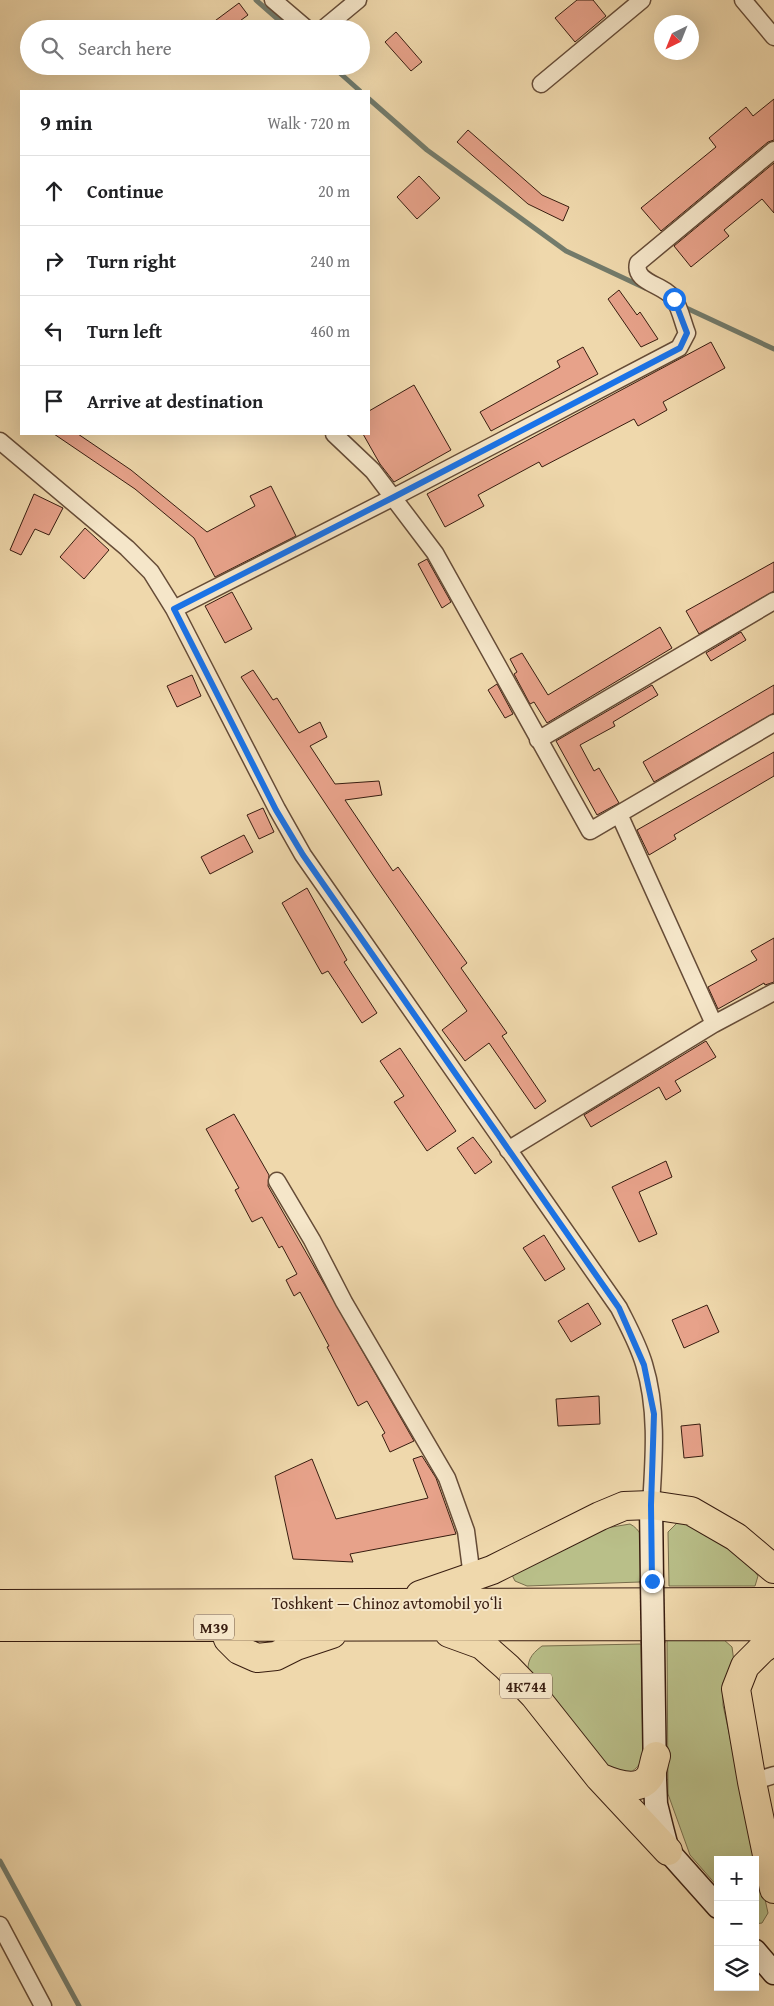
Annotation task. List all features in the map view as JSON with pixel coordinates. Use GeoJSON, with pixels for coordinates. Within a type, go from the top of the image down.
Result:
{"type":"FeatureCollection","features":[{"type":"Feature","properties":{"kind":"highway"},"geometry":{"type":"LineString","coordinates":[[392,1603],[492,1570],[611,1510],[624,1506],[651,1505],[677,1507],[705,1517],[736,1537],[774,1569]]}},
{"type":"Feature","properties":{"kind":"highway","name":"Toshkent — Chinoz avtomobil yoʻli"},"geometry":{"type":"LineString","coordinates":[[0,1627],[229,1615],[392,1603],[774,1602]]}},
{"type":"Feature","properties":{"kind":"highway","name":"Toshkent — Chinoz avtomobil yoʻli"},"geometry":{"type":"LineString","coordinates":[[0,1604],[229,1615]]}},
{"type":"Feature","properties":{"kind":"highway","name":"Toshkent — Chinoz avtomobil yoʻli"},"geometry":{"type":"LineString","coordinates":[[229,1615],[228,1639],[239,1650],[257,1658],[276,1656],[296,1646],[354,1627],[774,1626]]}},
{"type":"Feature","properties":{"kind":"highway","name":"4К744"},"geometry":{"type":"LineString","coordinates":[[428,1627],[482,1645],[534,1695],[599,1777],[668,1851]]}},
{"type":"Feature","properties":{"kind":"highway"},"geometry":{"type":"LineString","coordinates":[[774,1641],[762,1649],[745,1666],[736,1689],[763,1779],[774,1889]]}},
{"type":"Feature","properties":{"kind":"highway"},"geometry":{"type":"LineString","coordinates":[[599,1777],[619,1785],[640,1783],[650,1776],[656,1756]]}},
{"type":"Feature","properties":{"kind":"main road"},"geometry":{"type":"LineString","coordinates":[[651,1505],[656,1804],[668,1851],[714,1903]]}},
{"type":"Feature","properties":{"kind":"main road"},"geometry":{"type":"LineString","coordinates":[[759,1956],[774,1974]]}},
{"type":"Feature","properties":{"kind":"street"},"geometry":{"type":"LineString","coordinates":[[273,0],[296,20]]}},
{"type":"Feature","properties":{"kind":"street"},"geometry":{"type":"LineString","coordinates":[[334,20],[358,0]]}},
{"type":"Feature","properties":{"kind":"street"},"geometry":{"type":"LineString","coordinates":[[541,84],[642,0]]}},
{"type":"Feature","properties":{"kind":"street"},"geometry":{"type":"LineString","coordinates":[[743,0],[774,37]]}},
{"type":"Feature","properties":{"kind":"street"},"geometry":{"type":"LineString","coordinates":[[174,609],[680,348],[687,333],[674,299],[654,284],[640,277],[636,270],[638,263],[774,150]]}},
{"type":"Feature","properties":{"kind":"street"},"geometry":{"type":"LineString","coordinates":[[335,435],[372,471],[436,553],[472,615],[538,740],[590,830],[774,723]]}},
{"type":"Feature","properties":{"kind":"street"},"geometry":{"type":"LineString","coordinates":[[0,441],[127,548],[150,572],[174,609],[276,810],[303,855],[619,1308],[638,1346],[646,1372],[654,1414],[651,1505]]}},
{"type":"Feature","properties":{"kind":"street"},"geometry":{"type":"LineString","coordinates":[[538,740],[774,601]]}},
{"type":"Feature","properties":{"kind":"street"},"geometry":{"type":"LineString","coordinates":[[619,814],[714,1024]]}},
{"type":"Feature","properties":{"kind":"street"},"geometry":{"type":"LineString","coordinates":[[508,1150],[714,1024],[774,992]]}},
{"type":"Feature","properties":{"kind":"street"},"geometry":{"type":"LineString","coordinates":[[277,1181],[312,1240],[344,1302],[447,1478],[466,1530],[472,1578]]}},
{"type":"Feature","properties":{"kind":"street"},"geometry":{"type":"LineString","coordinates":[[1,1927],[43,2006]]}},
{"type":"Feature","properties":{"kind":"green space"},"geometry":{"type":"Polygon","coordinates":[[[686,1521],[744,1559],[758,1576],[755,1586],[669,1586],[668,1532],[677,1523],[686,1521]]]}},
{"type":"Feature","properties":{"kind":"green space"},"geometry":{"type":"Polygon","coordinates":[[[630,1524],[637,1529],[643,1542],[644,1550],[640,1582],[527,1586],[515,1581],[512,1575],[600,1529],[630,1524]]]}},
{"type":"Feature","properties":{"kind":"green space"},"geometry":{"type":"Polygon","coordinates":[[[723,1639],[732,1647],[734,1662],[723,1683],[723,1705],[756,1856],[714,1856],[714,1882],[690,1855],[668,1794],[667,1640],[723,1639]]]}},
{"type":"Feature","properties":{"kind":"green space"},"geometry":{"type":"Polygon","coordinates":[[[641,1644],[643,1755],[639,1765],[633,1771],[614,1776],[528,1676],[528,1666],[532,1655],[542,1646],[641,1644]]]}},
{"type":"Feature","properties":{"kind":"green space"},"geometry":{"type":"Polygon","coordinates":[[[759,1871],[768,1913],[762,1923],[759,1923],[759,1871]]]}},
{"type":"Feature","properties":{"kind":"building"},"geometry":{"type":"Polygon","coordinates":[[[577,0],[593,0],[606,16],[575,42],[555,18],[577,0]]]}},
{"type":"Feature","properties":{"kind":"building"},"geometry":{"type":"Polygon","coordinates":[[[239,3],[248,15],[241,20],[216,20],[239,3]]]}},
{"type":"Feature","properties":{"kind":"building"},"geometry":{"type":"Polygon","coordinates":[[[396,32],[422,62],[411,71],[385,42],[396,32]]]}},
{"type":"Feature","properties":{"kind":"building"},"geometry":{"type":"Polygon","coordinates":[[[774,99],[774,140],[768,142],[661,231],[641,208],[716,147],[709,138],[746,107],[753,116],[774,99]]]}},
{"type":"Feature","properties":{"kind":"building"},"geometry":{"type":"Polygon","coordinates":[[[468,130],[542,195],[569,207],[563,221],[528,204],[457,142],[468,130]]]}},
{"type":"Feature","properties":{"kind":"building"},"geometry":{"type":"Polygon","coordinates":[[[774,163],[774,213],[762,199],[724,230],[729,236],[691,267],[674,246],[774,163]]]}},
{"type":"Feature","properties":{"kind":"building"},"geometry":{"type":"Polygon","coordinates":[[[419,176],[440,198],[417,219],[397,197],[419,176]]]}},
{"type":"Feature","properties":{"kind":"building"},"geometry":{"type":"Polygon","coordinates":[[[619,290],[637,315],[640,312],[658,339],[641,347],[608,299],[619,290]]]}},
{"type":"Feature","properties":{"kind":"building"},"geometry":{"type":"Polygon","coordinates":[[[711,342],[725,368],[663,402],[667,410],[638,426],[634,419],[542,467],[539,462],[478,495],[484,506],[445,527],[427,494],[711,342]]]}},
{"type":"Feature","properties":{"kind":"building"},"geometry":{"type":"Polygon","coordinates":[[[583,347],[598,374],[491,431],[480,412],[560,367],[557,361],[583,347]]]}},
{"type":"Feature","properties":{"kind":"building"},"geometry":{"type":"Polygon","coordinates":[[[414,385],[451,450],[394,482],[380,464],[364,435],[370,435],[370,410],[414,385]]]}},
{"type":"Feature","properties":{"kind":"building"},"geometry":{"type":"Polygon","coordinates":[[[55,435],[79,435],[131,470],[207,532],[255,506],[250,496],[271,486],[296,536],[215,577],[194,538],[135,489],[55,435]]]}},
{"type":"Feature","properties":{"kind":"building"},"geometry":{"type":"Polygon","coordinates":[[[34,494],[63,508],[49,535],[35,529],[21,555],[10,550],[34,494]]]}},
{"type":"Feature","properties":{"kind":"building"},"geometry":{"type":"Polygon","coordinates":[[[85,528],[109,550],[84,579],[60,557],[85,528]]]}},
{"type":"Feature","properties":{"kind":"building"},"geometry":{"type":"Polygon","coordinates":[[[427,559],[451,602],[442,608],[418,564],[427,559]]]}},
{"type":"Feature","properties":{"kind":"building"},"geometry":{"type":"Polygon","coordinates":[[[774,562],[774,591],[699,634],[686,611],[774,562]]]}},
{"type":"Feature","properties":{"kind":"building"},"geometry":{"type":"Polygon","coordinates":[[[232,592],[252,629],[225,643],[205,606],[232,592]]]}},
{"type":"Feature","properties":{"kind":"building"},"geometry":{"type":"Polygon","coordinates":[[[660,627],[672,648],[547,723],[534,702],[530,704],[514,674],[517,672],[510,659],[522,653],[548,695],[660,627]]]}},
{"type":"Feature","properties":{"kind":"building"},"geometry":{"type":"Polygon","coordinates":[[[741,632],[746,640],[711,661],[706,653],[741,632]]]}},
{"type":"Feature","properties":{"kind":"building"},"geometry":{"type":"Polygon","coordinates":[[[253,670],[273,700],[277,698],[299,733],[320,722],[327,737],[310,746],[335,784],[379,781],[382,795],[345,800],[393,871],[398,867],[467,963],[461,968],[507,1033],[502,1036],[546,1101],[535,1109],[489,1043],[465,1061],[442,1030],[467,1011],[373,875],[241,677],[253,670]]]}},
{"type":"Feature","properties":{"kind":"building"},"geometry":{"type":"Polygon","coordinates":[[[192,675],[201,696],[177,707],[167,686],[192,675]]]}},
{"type":"Feature","properties":{"kind":"building"},"geometry":{"type":"Polygon","coordinates":[[[497,684],[513,714],[505,718],[488,690],[497,684]]]}},
{"type":"Feature","properties":{"kind":"building"},"geometry":{"type":"Polygon","coordinates":[[[652,685],[658,695],[613,722],[615,726],[580,745],[594,771],[599,768],[619,803],[597,815],[556,741],[652,685]]]}},
{"type":"Feature","properties":{"kind":"building"},"geometry":{"type":"Polygon","coordinates":[[[774,685],[774,713],[654,782],[643,762],[774,685]]]}},
{"type":"Feature","properties":{"kind":"building"},"geometry":{"type":"Polygon","coordinates":[[[774,752],[774,776],[674,835],[676,839],[649,855],[637,830],[774,752]]]}},
{"type":"Feature","properties":{"kind":"building"},"geometry":{"type":"Polygon","coordinates":[[[263,808],[274,832],[259,839],[247,815],[263,808]]]}},
{"type":"Feature","properties":{"kind":"building"},"geometry":{"type":"Polygon","coordinates":[[[244,835],[253,852],[210,874],[201,857],[244,835]]]}},
{"type":"Feature","properties":{"kind":"building"},"geometry":{"type":"Polygon","coordinates":[[[307,888],[347,960],[344,962],[377,1013],[362,1023],[328,971],[322,974],[282,903],[307,888]]]}},
{"type":"Feature","properties":{"kind":"building"},"geometry":{"type":"Polygon","coordinates":[[[774,938],[774,982],[765,985],[764,983],[718,1009],[708,987],[757,960],[751,951],[774,938]]]}},
{"type":"Feature","properties":{"kind":"building"},"geometry":{"type":"Polygon","coordinates":[[[706,1041],[716,1057],[675,1081],[681,1091],[666,1100],[659,1087],[591,1127],[584,1115],[706,1041]]]}},
{"type":"Feature","properties":{"kind":"building"},"geometry":{"type":"Polygon","coordinates":[[[400,1048],[456,1131],[427,1151],[394,1102],[404,1096],[380,1061],[400,1048]]]}},
{"type":"Feature","properties":{"kind":"building"},"geometry":{"type":"Polygon","coordinates":[[[234,1114],[269,1175],[268,1186],[414,1441],[390,1452],[382,1435],[385,1433],[367,1401],[358,1406],[300,1292],[294,1296],[286,1280],[297,1274],[282,1246],[279,1248],[262,1217],[252,1222],[235,1190],[239,1188],[206,1129],[234,1114]]]}},
{"type":"Feature","properties":{"kind":"building"},"geometry":{"type":"Polygon","coordinates":[[[473,1137],[492,1162],[475,1174],[457,1148],[473,1137]]]}},
{"type":"Feature","properties":{"kind":"building"},"geometry":{"type":"Polygon","coordinates":[[[666,1161],[672,1177],[639,1192],[657,1234],[639,1242],[612,1187],[666,1161]]]}},
{"type":"Feature","properties":{"kind":"building"},"geometry":{"type":"Polygon","coordinates":[[[544,1235],[565,1269],[545,1281],[523,1248],[544,1235]]]}},
{"type":"Feature","properties":{"kind":"building"},"geometry":{"type":"Polygon","coordinates":[[[588,1303],[601,1324],[571,1342],[558,1321],[588,1303]]]}},
{"type":"Feature","properties":{"kind":"building"},"geometry":{"type":"Polygon","coordinates":[[[707,1305],[719,1332],[684,1348],[672,1320],[707,1305]]]}},
{"type":"Feature","properties":{"kind":"building"},"geometry":{"type":"Polygon","coordinates":[[[599,1396],[600,1424],[558,1426],[556,1399],[599,1396]]]}},
{"type":"Feature","properties":{"kind":"building"},"geometry":{"type":"Polygon","coordinates":[[[700,1424],[703,1456],[684,1458],[681,1426],[700,1424]]]}},
{"type":"Feature","properties":{"kind":"building"},"geometry":{"type":"Polygon","coordinates":[[[422,1456],[436,1478],[456,1534],[350,1554],[353,1562],[293,1559],[275,1476],[312,1459],[336,1519],[428,1498],[413,1459],[422,1456]]]}},
{"type":"Feature","properties":{"kind":"waterway"},"geometry":{"type":"LineString","coordinates":[[256,0],[279,20]]}},
{"type":"Feature","properties":{"kind":"waterway"},"geometry":{"type":"LineString","coordinates":[[342,75],[359,90]]}},
{"type":"Feature","properties":{"kind":"waterway"},"geometry":{"type":"LineString","coordinates":[[370,100],[427,150],[566,251],[645,288]]}},
{"type":"Feature","properties":{"kind":"waterway"},"geometry":{"type":"LineString","coordinates":[[682,306],[774,349]]}},
{"type":"Feature","properties":{"kind":"waterway"},"geometry":{"type":"LineString","coordinates":[[0,1861],[79,2006]]}},
{"type":"Feature","properties":{"kind":"route"},"geometry":{"type":"LineString","coordinates":[[652,1581],[651,1505],[654,1414],[649,1385],[638,1346],[619,1308],[331,898],[303,855],[276,810],[174,609],[680,348],[687,333],[674,299]]}}]}
